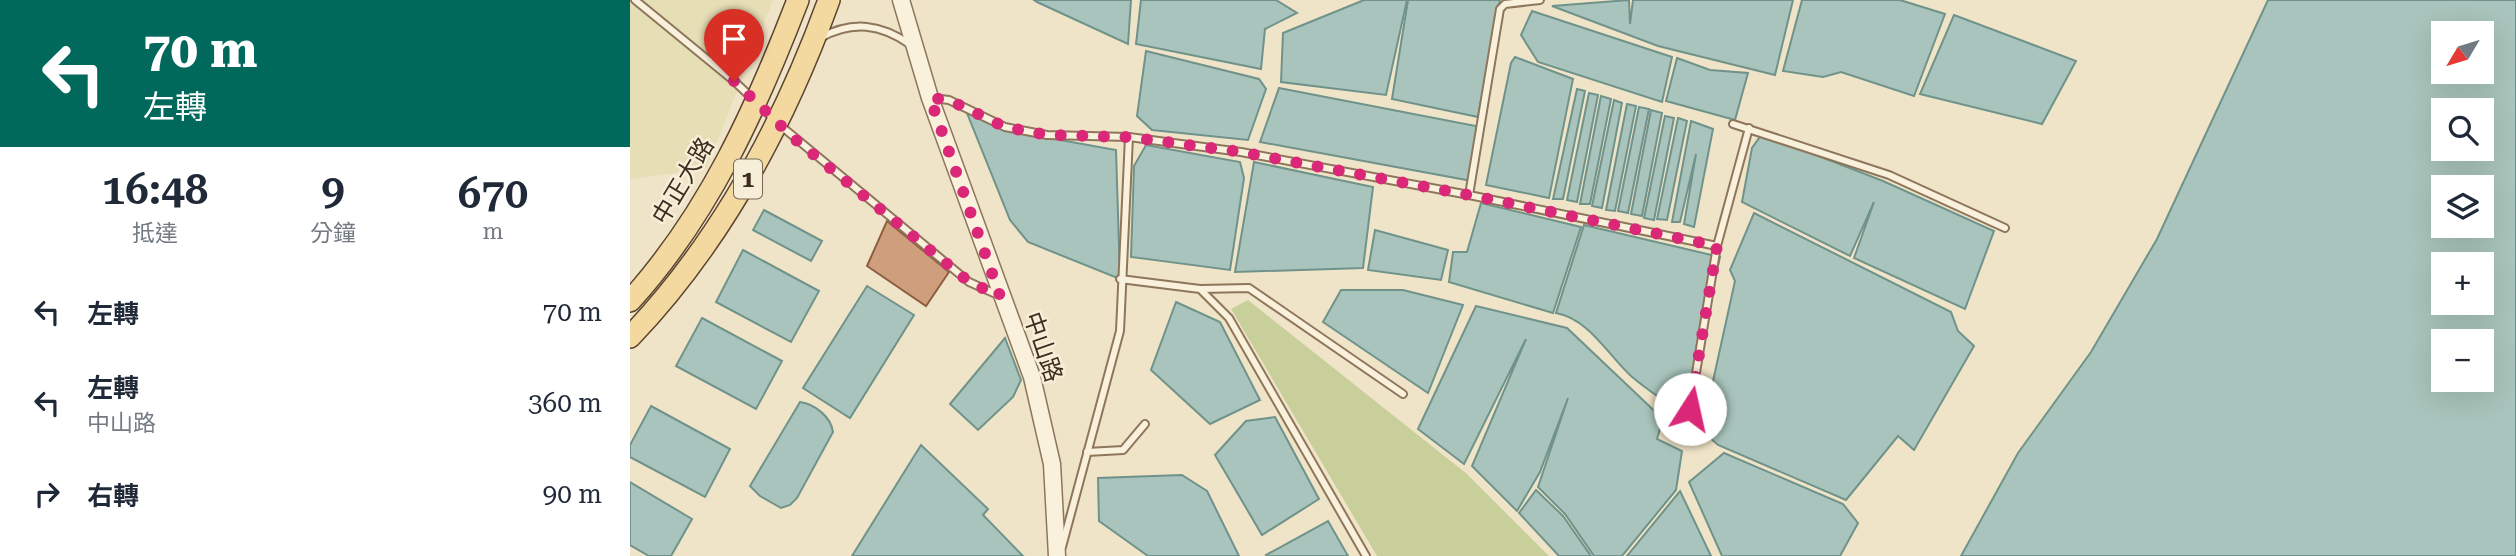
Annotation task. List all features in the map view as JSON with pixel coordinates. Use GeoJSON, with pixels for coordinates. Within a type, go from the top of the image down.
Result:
{"type":"FeatureCollection","features":[{"type":"Feature","properties":{"kind":"main road","name":"中正大路"},"geometry":{"type":"LineString","coordinates":[[630,301],[663,264],[709,195],[758,103],[798,0]]}},
{"type":"Feature","properties":{"kind":"main road","name":"1"},"geometry":{"type":"LineString","coordinates":[[630,337],[679,284],[726,216],[777,122],[829,0]]}},
{"type":"Feature","properties":{"kind":"street","name":"中山路"},"geometry":{"type":"LineString","coordinates":[[901,0],[930,98],[1000,296],[1032,377],[1052,464],[1058,556]]}},
{"type":"Feature","properties":{"kind":"lane"},"geometry":{"type":"LineString","coordinates":[[635,0],[969,282],[1000,296]]}},
{"type":"Feature","properties":{"kind":"lane"},"geometry":{"type":"LineString","coordinates":[[1469,195],[1500,9],[1506,4],[1541,0]]}},
{"type":"Feature","properties":{"kind":"lane"},"geometry":{"type":"LineString","coordinates":[[808,49],[834,31],[856,26],[893,32],[915,48]]}},
{"type":"Feature","properties":{"kind":"lane"},"geometry":{"type":"LineString","coordinates":[[930,98],[949,100],[1005,127],[1047,135],[1129,137],[1241,152],[1717,246]]}},
{"type":"Feature","properties":{"kind":"lane"},"geometry":{"type":"LineString","coordinates":[[1732,124],[1889,175],[2005,228]]}},
{"type":"Feature","properties":{"kind":"lane"},"geometry":{"type":"LineString","coordinates":[[1690,409],[1717,246],[1749,128]]}},
{"type":"Feature","properties":{"kind":"lane"},"geometry":{"type":"LineString","coordinates":[[1058,556],[1120,331],[1120,279],[1129,137]]}},
{"type":"Feature","properties":{"kind":"lane"},"geometry":{"type":"LineString","coordinates":[[1120,279],[1200,289],[1250,288],[1403,394]]}},
{"type":"Feature","properties":{"kind":"lane"},"geometry":{"type":"LineString","coordinates":[[1200,289],[1229,318],[1366,556]]}},
{"type":"Feature","properties":{"kind":"lane"},"geometry":{"type":"LineString","coordinates":[[1087,452],[1124,450],[1145,424]]}},
{"type":"Feature","properties":{"kind":"shaded area"},"geometry":{"type":"Polygon","coordinates":[[[630,0],[773,0],[706,169],[630,179],[630,0]]]}},
{"type":"Feature","properties":{"kind":"green space"},"geometry":{"type":"Polygon","coordinates":[[[1248,300],[1467,474],[1549,556],[1377,556],[1231,309],[1248,300]]]}},
{"type":"Feature","properties":{"kind":"water"},"geometry":{"type":"Polygon","coordinates":[[[1034,0],[1131,0],[1128,44],[1037,2],[1034,0]]]}},
{"type":"Feature","properties":{"kind":"water"},"geometry":{"type":"Polygon","coordinates":[[[1141,0],[1276,0],[1297,13],[1265,29],[1261,69],[1136,44],[1141,0]]]}},
{"type":"Feature","properties":{"kind":"water"},"geometry":{"type":"Polygon","coordinates":[[[1364,0],[1407,0],[1386,95],[1281,82],[1283,33],[1364,0]]]}},
{"type":"Feature","properties":{"kind":"water"},"geometry":{"type":"Polygon","coordinates":[[[1408,0],[1500,0],[1478,117],[1392,99],[1408,0]]]}},
{"type":"Feature","properties":{"kind":"water"},"geometry":{"type":"Polygon","coordinates":[[[1629,0],[1630,24],[1633,0],[1793,0],[1775,75],[1658,46],[1552,6],[1629,0]]]}},
{"type":"Feature","properties":{"kind":"water"},"geometry":{"type":"Polygon","coordinates":[[[1802,0],[1900,0],[1945,14],[1914,96],[1841,72],[1823,77],[1783,71],[1802,0]]]}},
{"type":"Feature","properties":{"kind":"water"},"geometry":{"type":"Polygon","coordinates":[[[2268,0],[2516,0],[2516,556],[1961,556],[2018,453],[2091,352],[2157,239],[2268,0]]]}},
{"type":"Feature","properties":{"kind":"water"},"geometry":{"type":"Polygon","coordinates":[[[1532,11],[1672,57],[1662,102],[1538,62],[1521,35],[1532,11]]]}},
{"type":"Feature","properties":{"kind":"water"},"geometry":{"type":"Polygon","coordinates":[[[1954,15],[2076,61],[2042,124],[1920,94],[1954,15]]]}},
{"type":"Feature","properties":{"kind":"water"},"geometry":{"type":"Polygon","coordinates":[[[1146,51],[1259,79],[1266,89],[1248,140],[1152,130],[1137,116],[1146,51]]]}},
{"type":"Feature","properties":{"kind":"water"},"geometry":{"type":"Polygon","coordinates":[[[1515,57],[1573,79],[1549,198],[1486,185],[1511,63],[1515,57]]]}},
{"type":"Feature","properties":{"kind":"water"},"geometry":{"type":"Polygon","coordinates":[[[1677,58],[1710,70],[1748,73],[1735,120],[1666,101],[1677,58]]]}},
{"type":"Feature","properties":{"kind":"water"},"geometry":{"type":"Polygon","coordinates":[[[1279,88],[1481,127],[1472,181],[1260,142],[1279,88]]]}},
{"type":"Feature","properties":{"kind":"water"},"geometry":{"type":"Polygon","coordinates":[[[1577,89],[1585,91],[1563,199],[1553,199],[1577,89]]]}},
{"type":"Feature","properties":{"kind":"water"},"geometry":{"type":"Polygon","coordinates":[[[1589,93],[1598,95],[1577,202],[1567,200],[1589,93]]]}},
{"type":"Feature","properties":{"kind":"water"},"geometry":{"type":"Polygon","coordinates":[[[1601,96],[1611,99],[1590,204],[1580,204],[1601,96]]]}},
{"type":"Feature","properties":{"kind":"water"},"geometry":{"type":"Polygon","coordinates":[[[1614,100],[1622,103],[1602,208],[1592,206],[1614,100]]]}},
{"type":"Feature","properties":{"kind":"water"},"geometry":{"type":"Polygon","coordinates":[[[1627,104],[1636,106],[1615,211],[1606,210],[1627,104]]]}},
{"type":"Feature","properties":{"kind":"water"},"geometry":{"type":"Polygon","coordinates":[[[1639,107],[1649,109],[1628,213],[1618,211],[1639,107]]]}},
{"type":"Feature","properties":{"kind":"water"},"geometry":{"type":"Polygon","coordinates":[[[1651,110],[1662,113],[1642,216],[1631,214],[1651,110]]]}},
{"type":"Feature","properties":{"kind":"water"},"geometry":{"type":"Polygon","coordinates":[[[967,113],[1055,139],[1116,150],[1120,279],[1028,242],[1010,220],[967,113]]]}},
{"type":"Feature","properties":{"kind":"water"},"geometry":{"type":"Polygon","coordinates":[[[1665,116],[1674,118],[1654,220],[1644,218],[1665,116]]]}},
{"type":"Feature","properties":{"kind":"water"},"geometry":{"type":"Polygon","coordinates":[[[1678,118],[1687,121],[1667,220],[1657,219],[1678,118]]]}},
{"type":"Feature","properties":{"kind":"water"},"geometry":{"type":"Polygon","coordinates":[[[1691,121],[1713,129],[1694,227],[1684,224],[1696,154],[1680,222],[1672,222],[1691,121]]]}},
{"type":"Feature","properties":{"kind":"water"},"geometry":{"type":"Polygon","coordinates":[[[1762,134],[1883,181],[1994,231],[1965,309],[1854,258],[1874,202],[1850,256],[1742,202],[1752,148],[1762,134]]]}},
{"type":"Feature","properties":{"kind":"water"},"geometry":{"type":"Polygon","coordinates":[[[1146,145],[1240,162],[1244,178],[1230,270],[1131,257],[1134,166],[1146,145]]]}},
{"type":"Feature","properties":{"kind":"water"},"geometry":{"type":"Polygon","coordinates":[[[1254,162],[1373,187],[1363,268],[1235,272],[1254,162]]]}},
{"type":"Feature","properties":{"kind":"water"},"geometry":{"type":"Polygon","coordinates":[[[1481,203],[1581,227],[1553,313],[1449,282],[1453,252],[1467,252],[1481,203]]]}},
{"type":"Feature","properties":{"kind":"water"},"geometry":{"type":"Polygon","coordinates":[[[764,210],[822,241],[811,261],[753,230],[764,210]]]}},
{"type":"Feature","properties":{"kind":"water"},"geometry":{"type":"Polygon","coordinates":[[[1754,213],[1951,312],[1958,331],[1974,346],[1914,450],[1898,436],[1846,500],[1718,445],[1709,437],[1704,422],[1735,281],[1730,270],[1754,213]]]}},
{"type":"Feature","properties":{"kind":"water"},"geometry":{"type":"Polygon","coordinates":[[[1584,225],[1720,257],[1684,416],[1631,376],[1588,330],[1578,322],[1556,313],[1584,225]]]}},
{"type":"Feature","properties":{"kind":"water"},"geometry":{"type":"Polygon","coordinates":[[[1375,230],[1448,250],[1441,280],[1368,270],[1375,230]]]}},
{"type":"Feature","properties":{"kind":"water"},"geometry":{"type":"Polygon","coordinates":[[[743,250],[819,291],[791,342],[716,302],[743,250]]]}},
{"type":"Feature","properties":{"kind":"water"},"geometry":{"type":"Polygon","coordinates":[[[867,286],[914,315],[850,418],[803,388],[867,286]]]}},
{"type":"Feature","properties":{"kind":"water"},"geometry":{"type":"Polygon","coordinates":[[[1341,290],[1403,290],[1463,305],[1428,393],[1323,322],[1341,290]]]}},
{"type":"Feature","properties":{"kind":"water"},"geometry":{"type":"Polygon","coordinates":[[[1176,302],[1220,322],[1260,400],[1210,424],[1151,370],[1176,302]]]}},
{"type":"Feature","properties":{"kind":"water"},"geometry":{"type":"Polygon","coordinates":[[[1476,306],[1567,328],[1663,419],[1657,439],[1682,451],[1676,490],[1622,556],[1594,556],[1565,514],[1538,487],[1568,398],[1540,472],[1517,511],[1472,466],[1526,339],[1464,464],[1418,429],[1476,306]]]}},
{"type":"Feature","properties":{"kind":"water"},"geometry":{"type":"Polygon","coordinates":[[[702,318],[782,361],[756,409],[676,366],[702,318]]]}},
{"type":"Feature","properties":{"kind":"water"},"geometry":{"type":"Polygon","coordinates":[[[1005,338],[1021,380],[1013,397],[978,430],[950,404],[1005,338]]]}},
{"type":"Feature","properties":{"kind":"water"},"geometry":{"type":"Polygon","coordinates":[[[800,402],[821,412],[832,426],[833,432],[797,498],[790,505],[781,508],[760,496],[750,486],[800,402]]]}},
{"type":"Feature","properties":{"kind":"water"},"geometry":{"type":"Polygon","coordinates":[[[651,406],[730,449],[705,497],[630,457],[630,445],[651,406]]]}},
{"type":"Feature","properties":{"kind":"water"},"geometry":{"type":"Polygon","coordinates":[[[1275,417],[1319,499],[1262,535],[1215,455],[1246,421],[1275,417]]]}},
{"type":"Feature","properties":{"kind":"water"},"geometry":{"type":"Polygon","coordinates":[[[921,445],[988,509],[983,515],[1023,556],[852,556],[921,445]]]}},
{"type":"Feature","properties":{"kind":"water"},"geometry":{"type":"Polygon","coordinates":[[[1724,453],[1843,504],[1858,523],[1840,556],[1722,556],[1689,482],[1724,453]]]}},
{"type":"Feature","properties":{"kind":"water"},"geometry":{"type":"Polygon","coordinates":[[[1182,475],[1207,491],[1239,556],[1148,556],[1099,521],[1098,478],[1182,475]]]}},
{"type":"Feature","properties":{"kind":"water"},"geometry":{"type":"Polygon","coordinates":[[[630,482],[692,519],[671,556],[649,556],[630,545],[630,482]]]}},
{"type":"Feature","properties":{"kind":"water"},"geometry":{"type":"Polygon","coordinates":[[[1536,490],[1563,516],[1591,556],[1559,556],[1519,513],[1536,490]]]}},
{"type":"Feature","properties":{"kind":"water"},"geometry":{"type":"Polygon","coordinates":[[[1680,491],[1711,556],[1627,556],[1680,491]]]}},
{"type":"Feature","properties":{"kind":"water"},"geometry":{"type":"Polygon","coordinates":[[[1328,521],[1348,556],[1266,555],[1328,521]]]}},
{"type":"Feature","properties":{"kind":"building"},"geometry":{"type":"Polygon","coordinates":[[[887,221],[949,272],[926,306],[867,266],[887,221]]]}},
{"type":"Feature","properties":{"kind":"route"},"geometry":{"type":"LineString","coordinates":[[734,81],[797,141],[969,282],[1000,296],[930,98],[949,100],[1005,127],[1047,135],[1129,137],[1241,152],[1717,246],[1690,409]]}}]}
